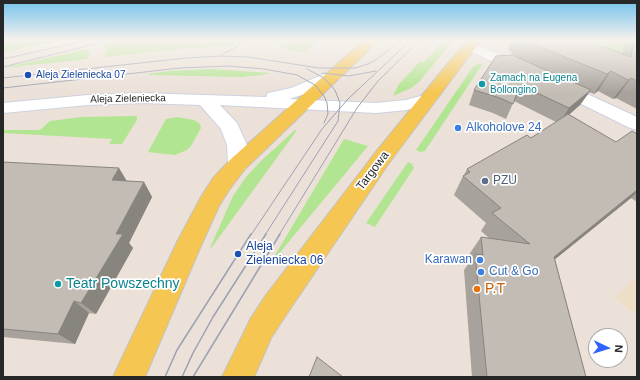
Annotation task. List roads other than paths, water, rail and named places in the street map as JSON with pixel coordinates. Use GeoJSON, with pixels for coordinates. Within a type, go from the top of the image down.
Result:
{"type":"FeatureCollection","features":[{"type":"Feature","properties":{"kind":"main road"},"geometry":{"type":"LineString","coordinates":[[128,377],[187,248],[209,204],[221,184],[238,164],[353,58]]}},
{"type":"Feature","properties":{"kind":"main road","name":"Targowa"},"geometry":{"type":"LineString","coordinates":[[238,377],[261,328],[276,305],[321,241],[460,58]]}},
{"type":"Feature","properties":{"kind":"street"},"geometry":{"type":"LineString","coordinates":[[501,58],[637,124]]}},
{"type":"Feature","properties":{"kind":"street","name":"Aleja Zieleniecka"},"geometry":{"type":"LineString","coordinates":[[253,101],[296,92],[334,75]]}},
{"type":"Feature","properties":{"kind":"street","name":"Aleja Zieleniecka"},"geometry":{"type":"LineString","coordinates":[[3,108],[88,100],[142,98],[253,101],[302,105],[389,108],[428,99]]}},
{"type":"Feature","properties":{"kind":"street"},"geometry":{"type":"LineString","coordinates":[[205,100],[230,127],[237,145],[238,164]]}},
{"type":"Feature","properties":{"kind":"tram line"},"geometry":{"type":"LineString","coordinates":[[3,59],[9,58]]}},
{"type":"Feature","properties":{"kind":"tram line"},"geometry":{"type":"LineString","coordinates":[[3,67],[40,58]]}},
{"type":"Feature","properties":{"kind":"tram line"},"geometry":{"type":"LineString","coordinates":[[3,78],[191,58]]}},
{"type":"Feature","properties":{"kind":"tram line"},"geometry":{"type":"LineString","coordinates":[[253,58],[319,68],[355,68],[368,64],[379,58]]}},
{"type":"Feature","properties":{"kind":"tram line"},"geometry":{"type":"LineString","coordinates":[[339,109],[392,58]]}},
{"type":"Feature","properties":{"kind":"tram line"},"geometry":{"type":"LineString","coordinates":[[279,235],[357,108],[378,81],[402,58]]}},
{"type":"Feature","properties":{"kind":"tram line"},"geometry":{"type":"LineString","coordinates":[[3,88],[180,68],[228,66],[264,69],[297,75],[315,85],[324,96],[327,103],[328,114],[324,123]]}},
{"type":"Feature","properties":{"kind":"tram line"},"geometry":{"type":"LineString","coordinates":[[307,69],[324,78],[335,90],[340,103],[339,109]]}},
{"type":"Feature","properties":{"kind":"tram line"},"geometry":{"type":"LineString","coordinates":[[322,73],[349,76],[376,71]]}},
{"type":"Feature","properties":{"kind":"tram line"},"geometry":{"type":"LineString","coordinates":[[251,235],[322,129],[339,109]]}},
{"type":"Feature","properties":{"kind":"tram line"},"geometry":{"type":"LineString","coordinates":[[265,235],[338,121],[339,109]]}},
{"type":"Feature","properties":{"kind":"tram line"},"geometry":{"type":"LineString","coordinates":[[165,377],[177,350],[251,234]]}},
{"type":"Feature","properties":{"kind":"tram line"},"geometry":{"type":"LineString","coordinates":[[182,377],[193,353],[213,317],[266,234]]}},
{"type":"Feature","properties":{"kind":"tram line"},"geometry":{"type":"LineString","coordinates":[[193,377],[280,234]]}},
{"type":"Feature","properties":{"kind":"place","name":"Aleja Zieleniecka 07"},"geometry":{"type":"Point","coordinates":[28,75]}},
{"type":"Feature","properties":{"kind":"place","name":"Zamach na Eugena Bollongino"},"geometry":{"type":"Point","coordinates":[482,84]}},
{"type":"Feature","properties":{"kind":"place","name":"Alkoholove 24"},"geometry":{"type":"Point","coordinates":[458,128]}},
{"type":"Feature","properties":{"kind":"place","name":"PZU"},"geometry":{"type":"Point","coordinates":[485,181]}},
{"type":"Feature","properties":{"kind":"place","name":"Aleja Zieleniecka 06"},"geometry":{"type":"Point","coordinates":[238,254]}},
{"type":"Feature","properties":{"kind":"place","name":"Karawan"},"geometry":{"type":"Point","coordinates":[480,260]}},
{"type":"Feature","properties":{"kind":"place","name":"Cut & Go"},"geometry":{"type":"Point","coordinates":[481,272]}},
{"type":"Feature","properties":{"kind":"place","name":"Teatr Powszechny"},"geometry":{"type":"Point","coordinates":[58,284]}},
{"type":"Feature","properties":{"kind":"place","name":"P.T"},"geometry":{"type":"Point","coordinates":[477,289]}}]}
